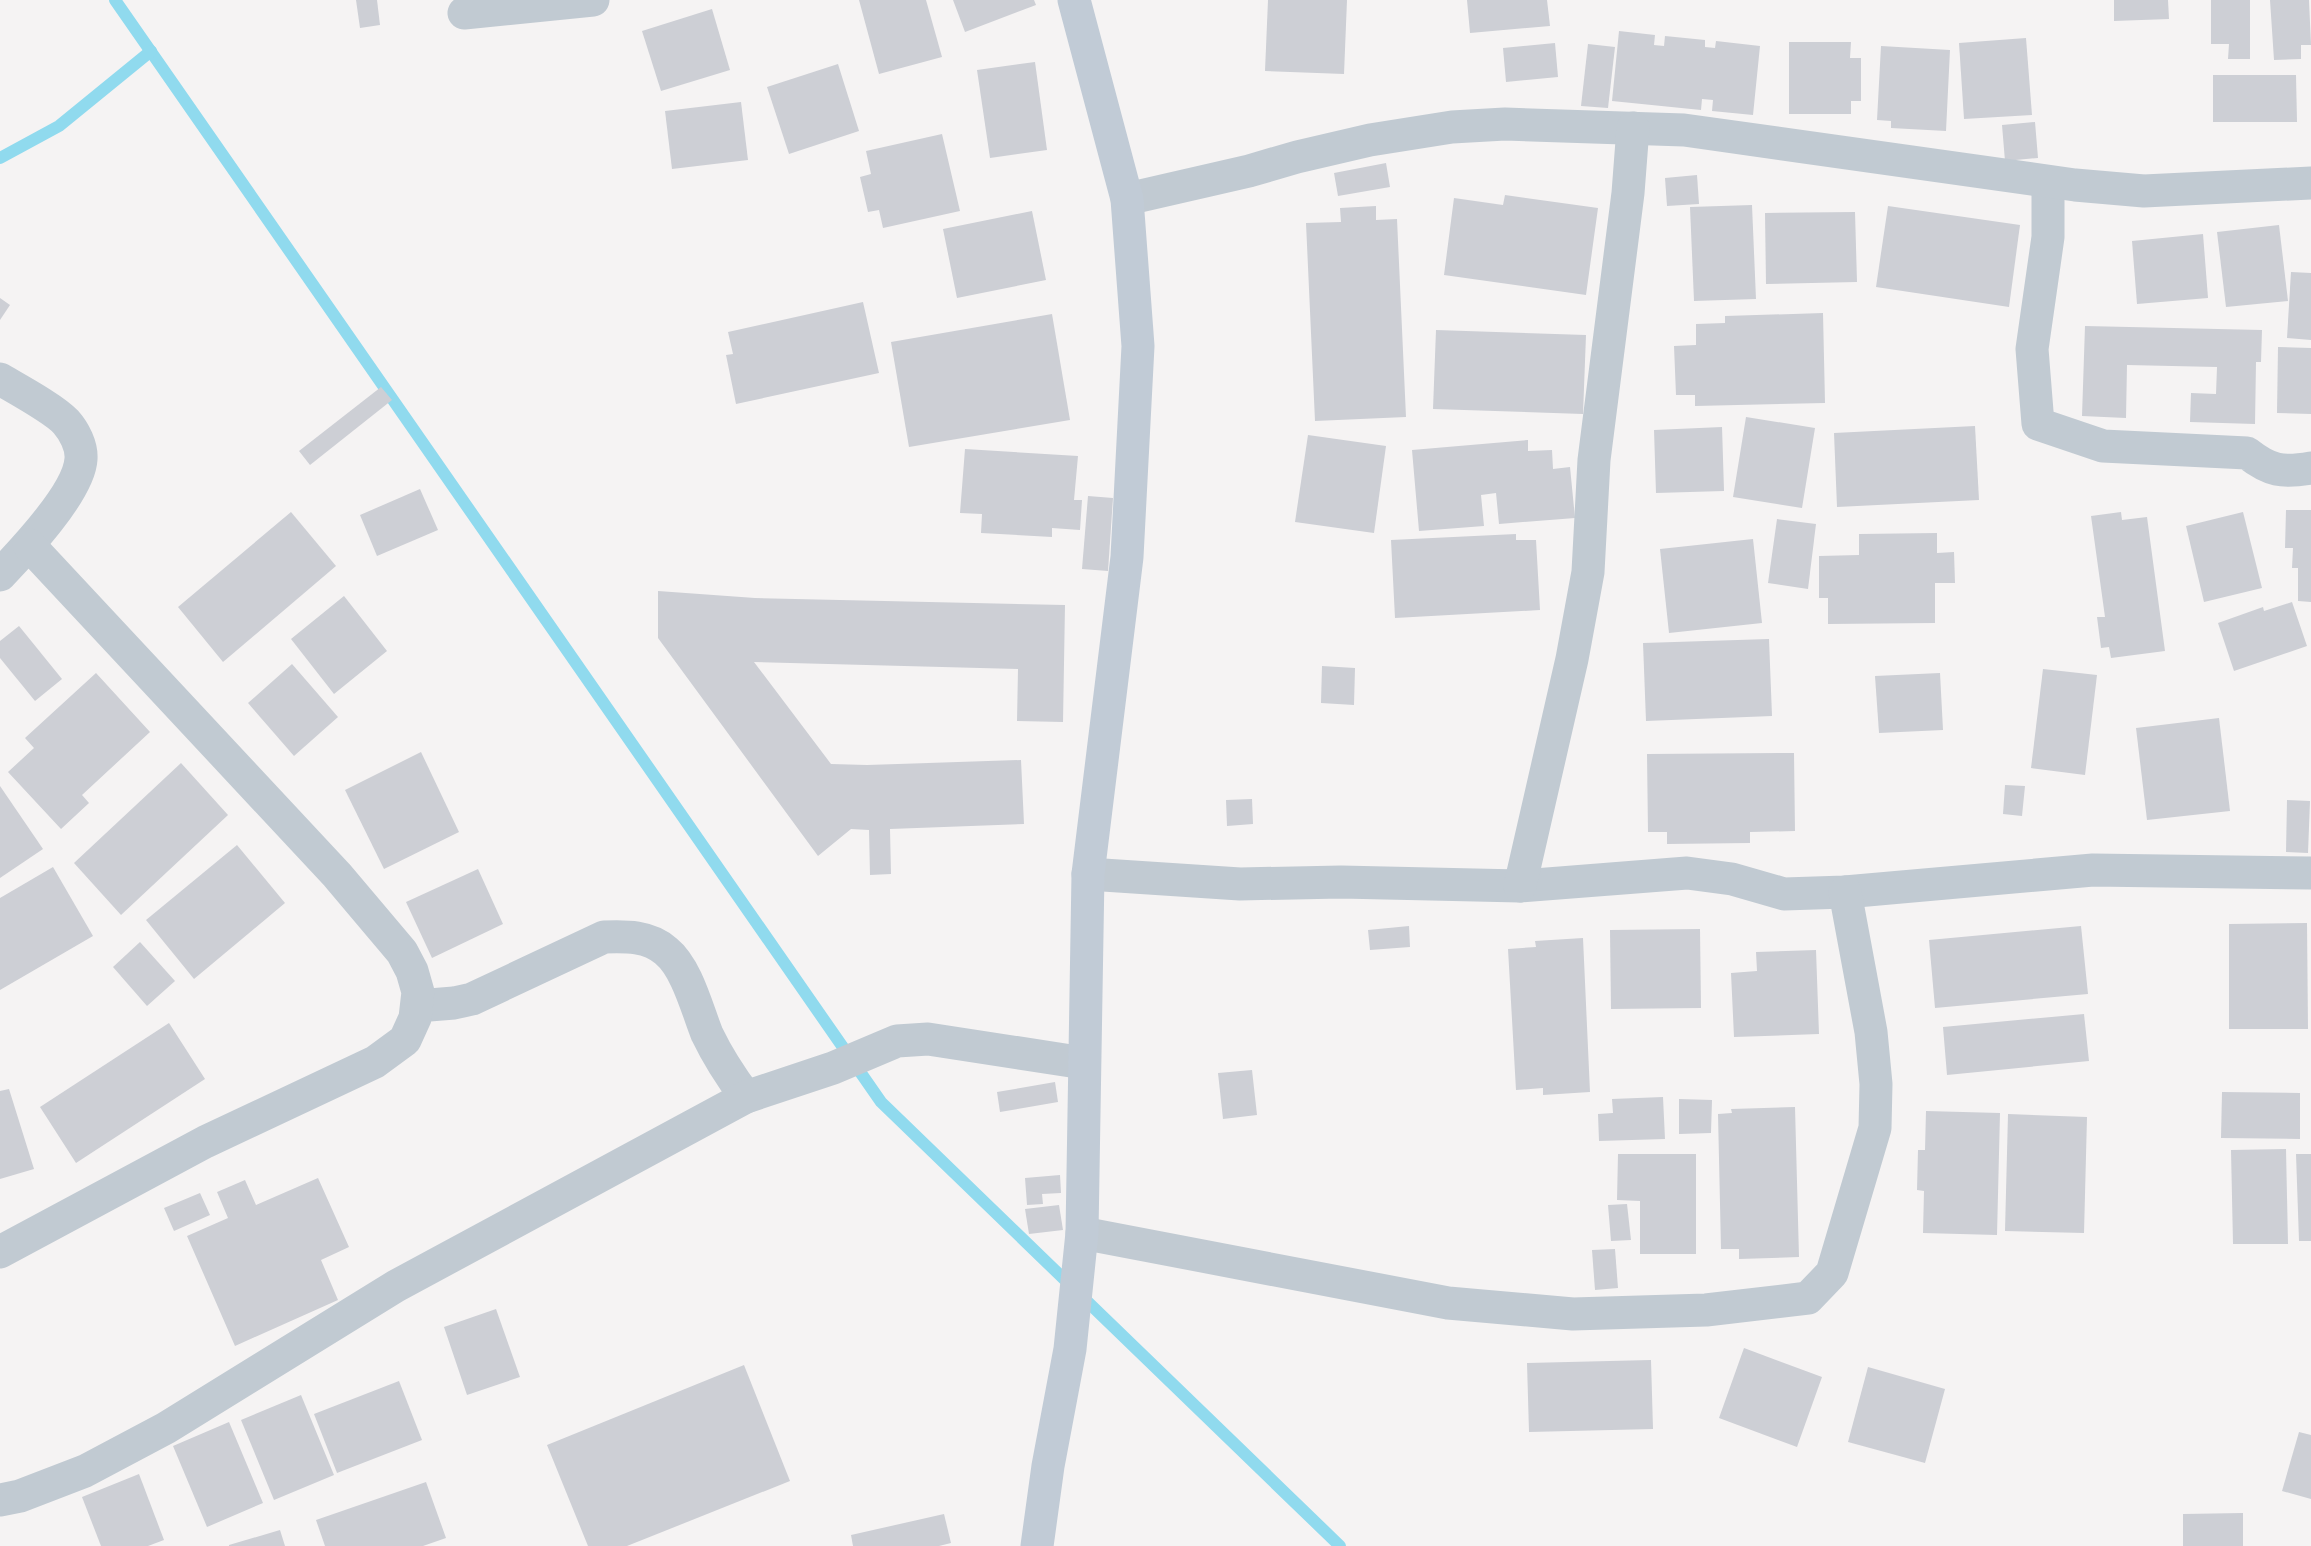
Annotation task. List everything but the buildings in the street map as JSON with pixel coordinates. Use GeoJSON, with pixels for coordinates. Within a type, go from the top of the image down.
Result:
{"type":"FeatureCollection","features":[{"type":"Feature","properties":{"kind":"street"},"geometry":{"type":"LineString","coordinates":[[464,13],[593,0]]}},
{"type":"Feature","properties":{"kind":"street"},"geometry":{"type":"LineString","coordinates":[[1037,1546],[1048,1466],[1070,1349],[1082,1233],[1088,874],[1127,557],[1137,346],[1127,199],[1074,0]]}},
{"type":"Feature","properties":{"kind":"street"},"geometry":{"type":"LineString","coordinates":[[1127,199],[1370,140],[1452,127],[1505,124],[1684,130],[2048,182],[2144,191],[2311,183]]}},
{"type":"Feature","properties":{"kind":"street"},"geometry":{"type":"LineString","coordinates":[[1520,886],[1572,659],[1588,572],[1594,460],[1628,193],[1633,128]]}},
{"type":"Feature","properties":{"kind":"street"},"geometry":{"type":"LineString","coordinates":[[2048,182],[2048,237],[2032,349],[2038,424],[2103,446],[2247,453],[2264,466],[2282,471],[2311,468]]}},
{"type":"Feature","properties":{"kind":"street"},"geometry":{"type":"LineString","coordinates":[[0,379],[64,420],[73,431],[80,447],[81,459],[72,486],[30,544],[0,575]]}},
{"type":"Feature","properties":{"kind":"street"},"geometry":{"type":"LineString","coordinates":[[0,1252],[205,1142],[375,1062],[405,1040],[414,1018],[418,992],[412,970],[402,952],[337,875],[30,544]]}},
{"type":"Feature","properties":{"kind":"street"},"geometry":{"type":"LineString","coordinates":[[1088,874],[1240,884],[1341,882],[1520,886],[1687,873],[1732,879],[1784,894],[1845,892],[2093,870],[2311,873]]}},
{"type":"Feature","properties":{"kind":"street"},"geometry":{"type":"LineString","coordinates":[[1082,1233],[1460,1304],[1573,1314],[1706,1310],[1808,1298],[1832,1274],[1875,1128],[1876,1084],[1872,1032],[1845,892]]}},
{"type":"Feature","properties":{"kind":"street"},"geometry":{"type":"LineString","coordinates":[[417,1006],[472,999],[604,937],[627,936],[652,941],[668,952],[683,975],[721,1063],[746,1097]]}},
{"type":"Feature","properties":{"kind":"street"},"geometry":{"type":"LineString","coordinates":[[0,1500],[20,1496],[85,1471],[166,1428],[396,1286],[746,1097],[834,1068],[886,1045],[928,1039],[1084,1063]]}},
{"type":"Feature","properties":{"kind":"waterway"},"geometry":{"type":"LineString","coordinates":[[115,0],[881,1102],[1340,1546]]}},
{"type":"Feature","properties":{"kind":"waterway"},"geometry":{"type":"LineString","coordinates":[[0,158],[59,126],[151,51]]}}]}
